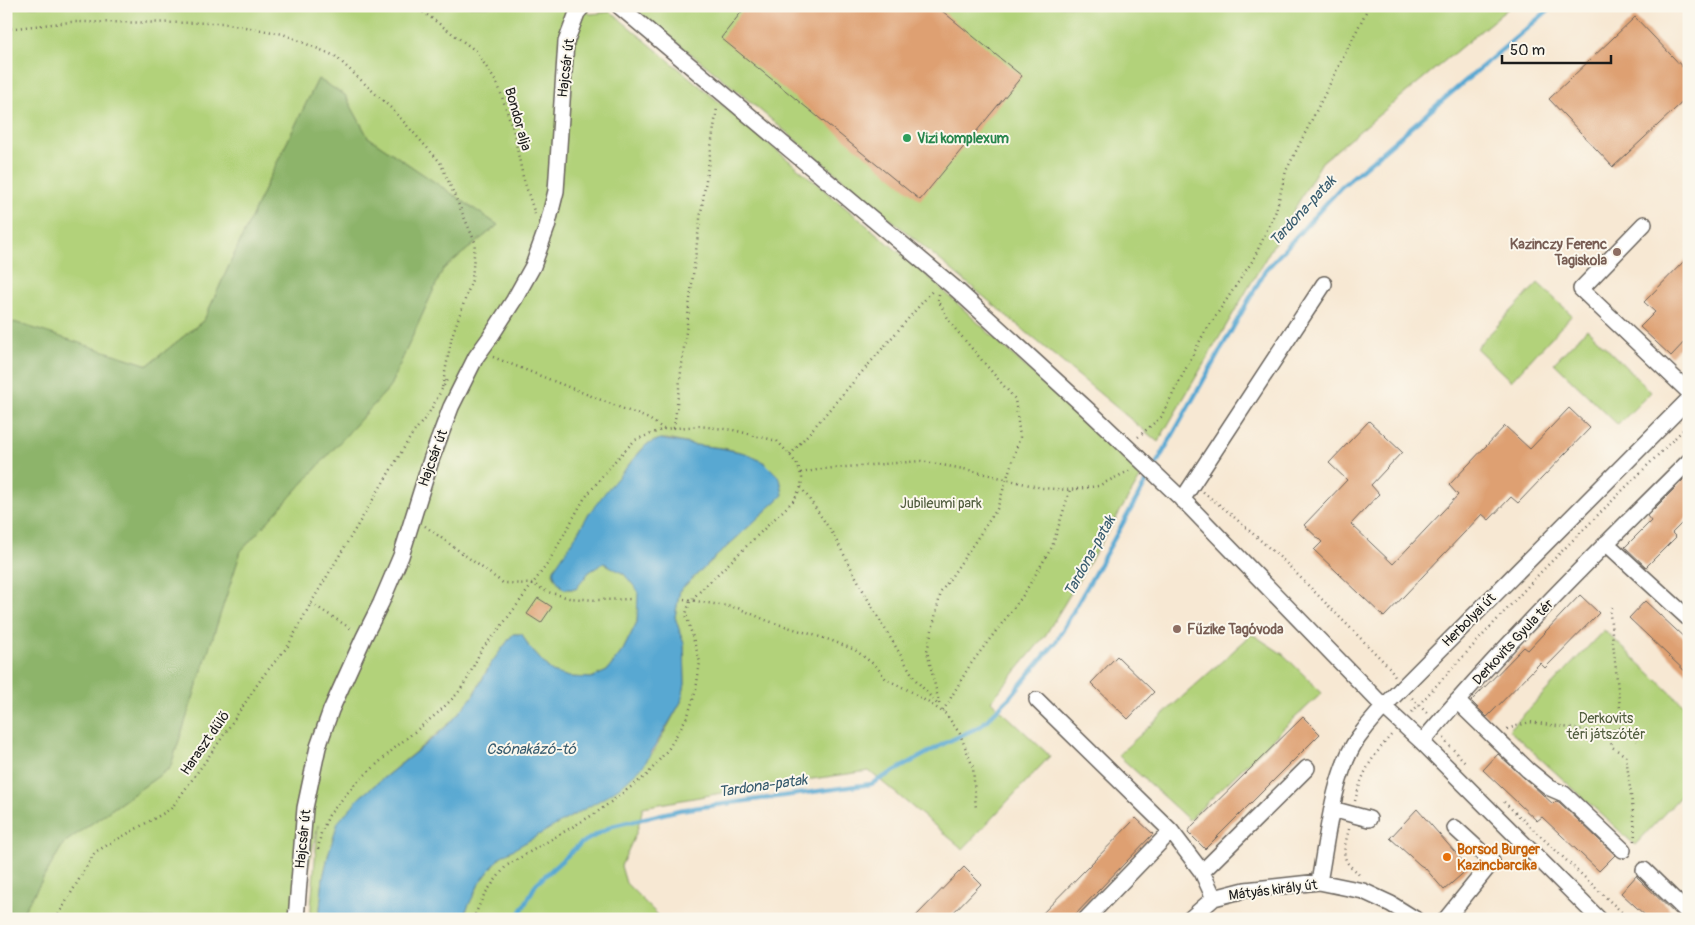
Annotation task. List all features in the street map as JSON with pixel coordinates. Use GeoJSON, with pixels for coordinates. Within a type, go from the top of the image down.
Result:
{"type":"FeatureCollection","features":[{"type":"Feature","properties":{"kind":"street","name":"Hajcsár út"},"geometry":{"type":"LineString","coordinates":[[296,919],[305,808],[318,747],[331,710],[401,556],[431,460],[451,406],[480,351],[490,339],[533,266],[547,227],[556,191],[566,42],[577,14],[583,6]]}},
{"type":"Feature","properties":{"kind":"street"},"geometry":{"type":"LineString","coordinates":[[619,6],[943,278],[1127,446],[1384,707],[1422,742],[1599,919]]}},
{"type":"Feature","properties":{"kind":"street"},"geometry":{"type":"LineString","coordinates":[[1644,224],[1582,289],[1689,392]]}},
{"type":"Feature","properties":{"kind":"street"},"geometry":{"type":"LineString","coordinates":[[1182,500],[1324,284]]}},
{"type":"Feature","properties":{"kind":"street","name":"Herbolyai út"},"geometry":{"type":"LineString","coordinates":[[1319,882],[1332,809],[1349,754],[1358,739],[1401,689],[1689,399]]}},
{"type":"Feature","properties":{"kind":"street","name":"Derkovits Gyula tér"},"geometry":{"type":"LineString","coordinates":[[1422,742],[1457,701],[1606,543],[1689,461]]}},
{"type":"Feature","properties":{"kind":"street"},"geometry":{"type":"LineString","coordinates":[[1606,543],[1689,619]]}},
{"type":"Feature","properties":{"kind":"street","name":"Mátyás király út"},"geometry":{"type":"LineString","coordinates":[[1037,700],[1171,832],[1202,872],[1214,898]]}},
{"type":"Feature","properties":{"kind":"street"},"geometry":{"type":"LineString","coordinates":[[1457,701],[1528,770],[1550,788],[1564,794],[1629,847]]}},
{"type":"Feature","properties":{"kind":"street"},"geometry":{"type":"LineString","coordinates":[[1202,872],[1307,768]]}},
{"type":"Feature","properties":{"kind":"street"},"geometry":{"type":"LineString","coordinates":[[1332,809],[1369,819]]}},
{"type":"Feature","properties":{"kind":"street"},"geometry":{"type":"LineString","coordinates":[[1446,919],[1492,862],[1455,828]]}},
{"type":"Feature","properties":{"kind":"street"},"geometry":{"type":"LineString","coordinates":[[1086,919],[1171,832]]}},
{"type":"Feature","properties":{"kind":"street"},"geometry":{"type":"LineString","coordinates":[[1644,870],[1689,914]]}},
{"type":"Feature","properties":{"kind":"street","name":"Mátyás király út"},"geometry":{"type":"LineString","coordinates":[[1194,918],[1214,898],[1245,890],[1319,882],[1363,891],[1392,904],[1416,919]]}},
{"type":"Feature","properties":{"kind":"path","name":"Bondor alja"},"geometry":{"type":"LineString","coordinates":[[414,6],[476,52],[498,85],[513,129],[523,176],[534,214]]}},
{"type":"Feature","properties":{"kind":"path"},"geometry":{"type":"LineString","coordinates":[[1127,446],[1161,418],[1203,335],[1253,260],[1276,211],[1286,171],[1369,6]]}},
{"type":"Feature","properties":{"kind":"path"},"geometry":{"type":"LineString","coordinates":[[6,28],[71,22],[222,23],[283,34],[335,56],[393,110],[440,162],[475,242],[472,280],[452,336],[442,388]]}},
{"type":"Feature","properties":{"kind":"path"},"geometry":{"type":"LineString","coordinates":[[674,428],[700,219],[720,92]]}},
{"type":"Feature","properties":{"kind":"path"},"geometry":{"type":"LineString","coordinates":[[790,455],[943,278]]}},
{"type":"Feature","properties":{"kind":"path"},"geometry":{"type":"LineString","coordinates":[[940,707],[927,651],[941,592],[997,509],[1020,437],[1015,399],[951,324],[938,300],[943,278]]}},
{"type":"Feature","properties":{"kind":"path"},"geometry":{"type":"LineString","coordinates":[[480,351],[649,418],[664,429]]}},
{"type":"Feature","properties":{"kind":"path","name":"Haraszt dűlő"},"geometry":{"type":"LineString","coordinates":[[56,919],[95,852],[171,809],[263,676],[288,646],[310,603],[411,436],[429,413],[450,373]]}},
{"type":"Feature","properties":{"kind":"path"},"geometry":{"type":"LineString","coordinates":[[318,849],[321,833],[328,815],[354,785],[397,746],[439,712],[458,693],[468,678],[481,650],[500,628],[548,563],[584,499],[613,463],[635,440],[664,429],[699,426],[733,430],[777,441],[790,455],[801,473],[801,487],[794,500],[690,601],[686,614],[700,662],[696,690],[688,715],[669,748],[647,776],[596,813],[506,866],[484,895],[473,919]]}},
{"type":"Feature","properties":{"kind":"path"},"geometry":{"type":"LineString","coordinates":[[801,473],[822,468],[921,462],[969,470],[1042,488],[1070,490],[1098,486],[1150,468]]}},
{"type":"Feature","properties":{"kind":"path"},"geometry":{"type":"LineString","coordinates":[[801,487],[833,534],[872,607],[915,679],[946,714],[960,734],[973,767],[976,810]]}},
{"type":"Feature","properties":{"kind":"path"},"geometry":{"type":"LineString","coordinates":[[943,711],[970,664],[1022,597],[1052,547],[1070,490]]}},
{"type":"Feature","properties":{"kind":"path"},"geometry":{"type":"LineString","coordinates":[[1206,493],[1284,561],[1390,668],[1401,689],[1438,724],[1446,742],[1471,768]]}},
{"type":"Feature","properties":{"kind":"path"},"geometry":{"type":"LineString","coordinates":[[414,518],[503,583],[533,584],[548,592],[569,598],[597,600],[633,599]]}},
{"type":"Feature","properties":{"kind":"path"},"geometry":{"type":"LineString","coordinates":[[684,600],[738,608],[855,650],[876,666],[886,679],[912,692],[946,714]]}},
{"type":"Feature","properties":{"kind":"path"},"geometry":{"type":"LineString","coordinates":[[310,603],[364,636]]}},
{"type":"Feature","properties":{"kind":"path"},"geometry":{"type":"LineString","coordinates":[[1612,607],[1610,614],[1622,727]]}},
{"type":"Feature","properties":{"kind":"path"},"geometry":{"type":"LineString","coordinates":[[1491,734],[1530,722],[1611,734]]}},
{"type":"Feature","properties":{"kind":"path"},"geometry":{"type":"LineString","coordinates":[[1629,847],[1634,820],[1626,756],[1612,746],[1610,738],[1614,730],[1622,727],[1632,732],[1637,741]]}},
{"type":"Feature","properties":{"kind":"path"},"geometry":{"type":"LineString","coordinates":[[1504,801],[1629,919]]}},
{"type":"Feature","properties":{"kind":"green space","name":"Jubileumi park"},"geometry":{"type":"Polygon","coordinates":[[[6,6],[582,6],[590,14],[611,12],[931,279],[1142,475],[1045,636],[991,701],[1050,756],[963,849],[869,771],[755,787],[643,807],[637,831],[621,866],[626,883],[662,919],[462,919],[479,884],[500,857],[574,815],[653,753],[681,702],[685,684],[684,644],[675,617],[680,590],[783,495],[780,478],[765,463],[745,453],[660,439],[646,445],[588,515],[569,548],[554,569],[553,574],[564,589],[576,589],[589,572],[604,563],[624,574],[639,591],[637,622],[623,650],[607,671],[591,678],[569,677],[552,672],[529,647],[522,634],[513,634],[489,666],[473,696],[452,721],[360,797],[329,852],[323,878],[319,919],[310,919],[318,825],[305,881],[303,919],[19,919],[64,843],[170,768],[241,551],[389,388],[443,269],[498,225],[368,137],[345,95],[318,79],[269,179],[204,320],[148,365],[14,323],[6,329],[6,6]]]}},
{"type":"Feature","properties":{"kind":"green space"},"geometry":{"type":"Polygon","coordinates":[[[631,6],[1511,6],[1322,162],[1158,442],[719,76],[631,6]]]}},
{"type":"Feature","properties":{"kind":"green space"},"geometry":{"type":"Polygon","coordinates":[[[318,79],[345,95],[368,137],[498,225],[443,269],[389,388],[241,551],[170,768],[64,843],[19,919],[6,919],[6,329],[14,322],[148,365],[204,320],[269,179],[318,79]]]}},
{"type":"Feature","properties":{"kind":"green space"},"geometry":{"type":"Polygon","coordinates":[[[1538,283],[1572,315],[1511,381],[1476,348],[1538,283]]]}},
{"type":"Feature","properties":{"kind":"green space"},"geometry":{"type":"Polygon","coordinates":[[[1587,329],[1651,392],[1618,425],[1554,363],[1587,329]]]}},
{"type":"Feature","properties":{"kind":"green space","name":"Derkovits téri játszótér"},"geometry":{"type":"Polygon","coordinates":[[[1604,630],[1689,710],[1689,787],[1635,845],[1509,730],[1604,630]]]}},
{"type":"Feature","properties":{"kind":"green space"},"geometry":{"type":"Polygon","coordinates":[[[1252,634],[1284,655],[1322,693],[1189,820],[1118,755],[1252,634]]]}},
{"type":"Feature","properties":{"kind":"water","name":"Csónakázó-tó"},"geometry":{"type":"Polygon","coordinates":[[[660,439],[745,453],[765,463],[780,478],[783,495],[680,590],[675,617],[684,644],[685,684],[681,702],[644,765],[620,787],[602,799],[500,857],[479,884],[462,919],[319,919],[323,878],[338,822],[360,797],[452,721],[473,696],[492,662],[513,634],[522,634],[529,647],[552,672],[569,677],[591,678],[607,671],[623,650],[637,622],[638,591],[624,574],[604,563],[589,572],[576,589],[564,589],[556,580],[554,569],[588,515],[607,490],[646,445],[660,439]]]}},
{"type":"Feature","properties":{"kind":"building","name":"Vizi komplexum"},"geometry":{"type":"Polygon","coordinates":[[[746,6],[936,6],[1022,76],[920,200],[721,38],[746,6]]]}},
{"type":"Feature","properties":{"kind":"building"},"geometry":{"type":"Polygon","coordinates":[[[1635,17],[1689,74],[1689,96],[1613,167],[1549,99],[1635,17]]]}},
{"type":"Feature","properties":{"kind":"building"},"geometry":{"type":"Polygon","coordinates":[[[1689,256],[1689,337],[1671,356],[1640,327],[1655,312],[1644,302],[1689,256]]]}},
{"type":"Feature","properties":{"kind":"building"},"geometry":{"type":"Polygon","coordinates":[[[1569,408],[1590,428],[1518,503],[1511,497],[1489,520],[1482,514],[1384,617],[1314,550],[1322,542],[1304,525],[1347,480],[1329,463],[1369,421],[1402,452],[1371,485],[1379,494],[1351,524],[1393,564],[1458,495],[1449,485],[1505,426],[1530,449],[1569,408]]]}},
{"type":"Feature","properties":{"kind":"building"},"geometry":{"type":"Polygon","coordinates":[[[1689,474],[1689,516],[1672,533],[1676,537],[1646,567],[1625,547],[1651,521],[1647,516],[1689,474]]]}},
{"type":"Feature","properties":{"kind":"building"},"geometry":{"type":"Polygon","coordinates":[[[1580,595],[1599,613],[1545,668],[1540,663],[1487,717],[1471,701],[1524,647],[1528,650],[1580,595]]]}},
{"type":"Feature","properties":{"kind":"building"},"geometry":{"type":"Polygon","coordinates":[[[538,598],[552,607],[541,623],[527,614],[538,598]]]}},
{"type":"Feature","properties":{"kind":"building"},"geometry":{"type":"Polygon","coordinates":[[[1645,601],[1689,642],[1689,675],[1629,618],[1645,601]]]}},
{"type":"Feature","properties":{"kind":"building"},"geometry":{"type":"Polygon","coordinates":[[[1117,656],[1154,692],[1128,719],[1091,683],[1117,656]]]}},
{"type":"Feature","properties":{"kind":"building"},"geometry":{"type":"Polygon","coordinates":[[[1303,717],[1320,734],[1205,849],[1188,832],[1192,826],[1303,717]]]}},
{"type":"Feature","properties":{"kind":"building"},"geometry":{"type":"Polygon","coordinates":[[[1498,754],[1553,804],[1556,801],[1559,802],[1615,855],[1599,871],[1542,817],[1537,821],[1483,770],[1498,754]]]}},
{"type":"Feature","properties":{"kind":"building"},"geometry":{"type":"Polygon","coordinates":[[[1417,809],[1469,868],[1444,890],[1425,868],[1390,838],[1417,809]]]}},
{"type":"Feature","properties":{"kind":"building"},"geometry":{"type":"Polygon","coordinates":[[[1136,818],[1153,834],[1071,919],[1037,919],[1136,818]]]}},
{"type":"Feature","properties":{"kind":"building"},"geometry":{"type":"Polygon","coordinates":[[[964,867],[981,884],[947,919],[913,919],[964,867]]]}},
{"type":"Feature","properties":{"kind":"building"},"geometry":{"type":"Polygon","coordinates":[[[1637,875],[1680,919],[1649,919],[1621,893],[1637,875]]]}},
{"type":"Feature","properties":{"kind":"waterway","name":"Tardona-patak"},"geometry":{"type":"LineString","coordinates":[[517,919],[536,884],[580,844],[612,826],[679,810],[871,784],[947,742],[981,726],[1011,696],[1056,642],[1265,271],[1341,187],[1553,6]]}},
{"type":"Feature","properties":{"kind":"place","name":"Vizi komplexum"},"geometry":{"type":"Point","coordinates":[907,138]}},
{"type":"Feature","properties":{"kind":"place","name":"Kazinczy Ferenc Tagiskola"},"geometry":{"type":"Point","coordinates":[1617,252]}},
{"type":"Feature","properties":{"kind":"place","name":"Fűzike Tagóvoda"},"geometry":{"type":"Point","coordinates":[1177,629]}},
{"type":"Feature","properties":{"kind":"place","name":"Borsod Burger Kazincbarcika"},"geometry":{"type":"Point","coordinates":[1447,857]}}]}
